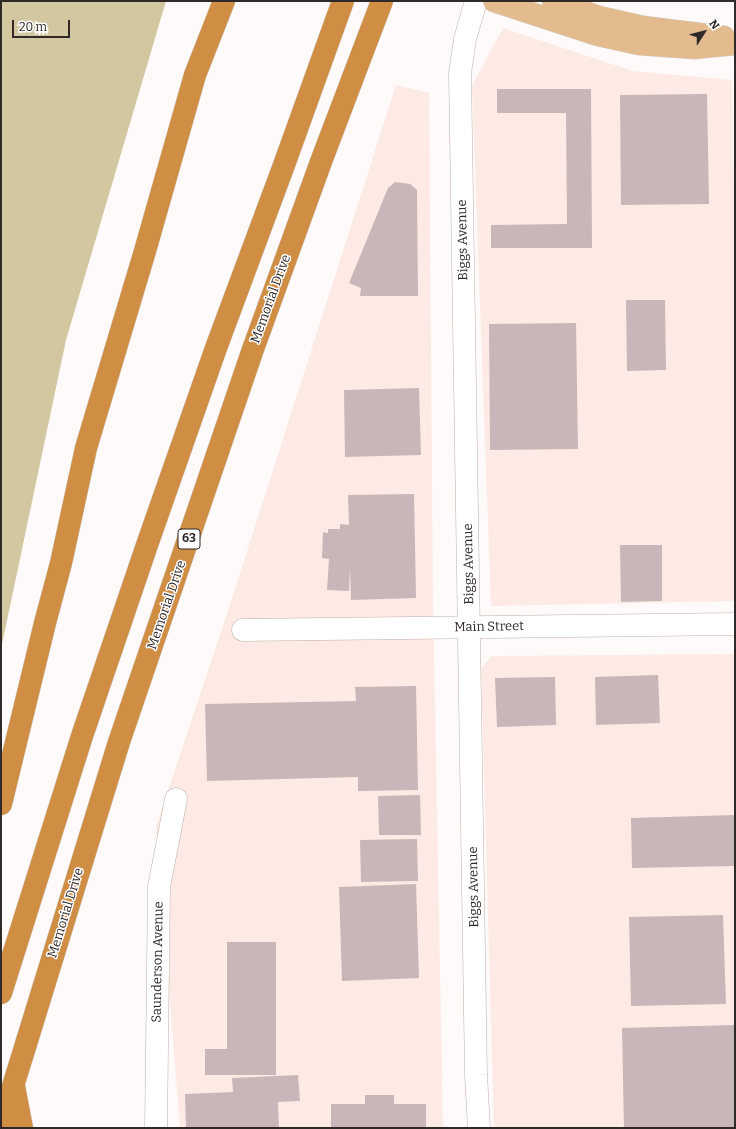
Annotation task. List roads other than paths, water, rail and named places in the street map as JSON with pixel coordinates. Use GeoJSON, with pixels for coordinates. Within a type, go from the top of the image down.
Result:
{"type":"FeatureCollection","features":[{"type":"Feature","properties":{"kind":"highway"},"geometry":{"type":"LineString","coordinates":[[1,804],[61,563],[86,448],[145,251],[195,75],[224,1]]}},
{"type":"Feature","properties":{"kind":"highway"},"geometry":{"type":"LineString","coordinates":[[1,993],[82,736],[147,545],[216,348],[282,172],[343,1]]}},
{"type":"Feature","properties":{"kind":"highway","name":"Memorial Drive"},"geometry":{"type":"LineString","coordinates":[[1,1125],[120,742],[252,352],[322,159],[382,1]]}},
{"type":"Feature","properties":{"kind":"highway"},"geometry":{"type":"LineString","coordinates":[[13,1084],[22,1128]]}},
{"type":"Feature","properties":{"kind":"main road"},"geometry":{"type":"LineString","coordinates":[[494,1],[598,35],[639,44],[694,48],[735,44]]}},
{"type":"Feature","properties":{"kind":"main road"},"geometry":{"type":"LineString","coordinates":[[553,1],[599,17],[643,27],[694,32],[735,39]]}},
{"type":"Feature","properties":{"kind":"street","name":"Biggs Avenue"},"geometry":{"type":"LineString","coordinates":[[476,1],[465,39],[460,74],[476,1059],[479,1128]]}},
{"type":"Feature","properties":{"kind":"street","name":"Main Street"},"geometry":{"type":"LineString","coordinates":[[243,630],[735,624]]}},
{"type":"Feature","properties":{"kind":"street","name":"Saunderson Avenue"},"geometry":{"type":"LineString","coordinates":[[156,1128],[159,887],[176,798]]}}]}
